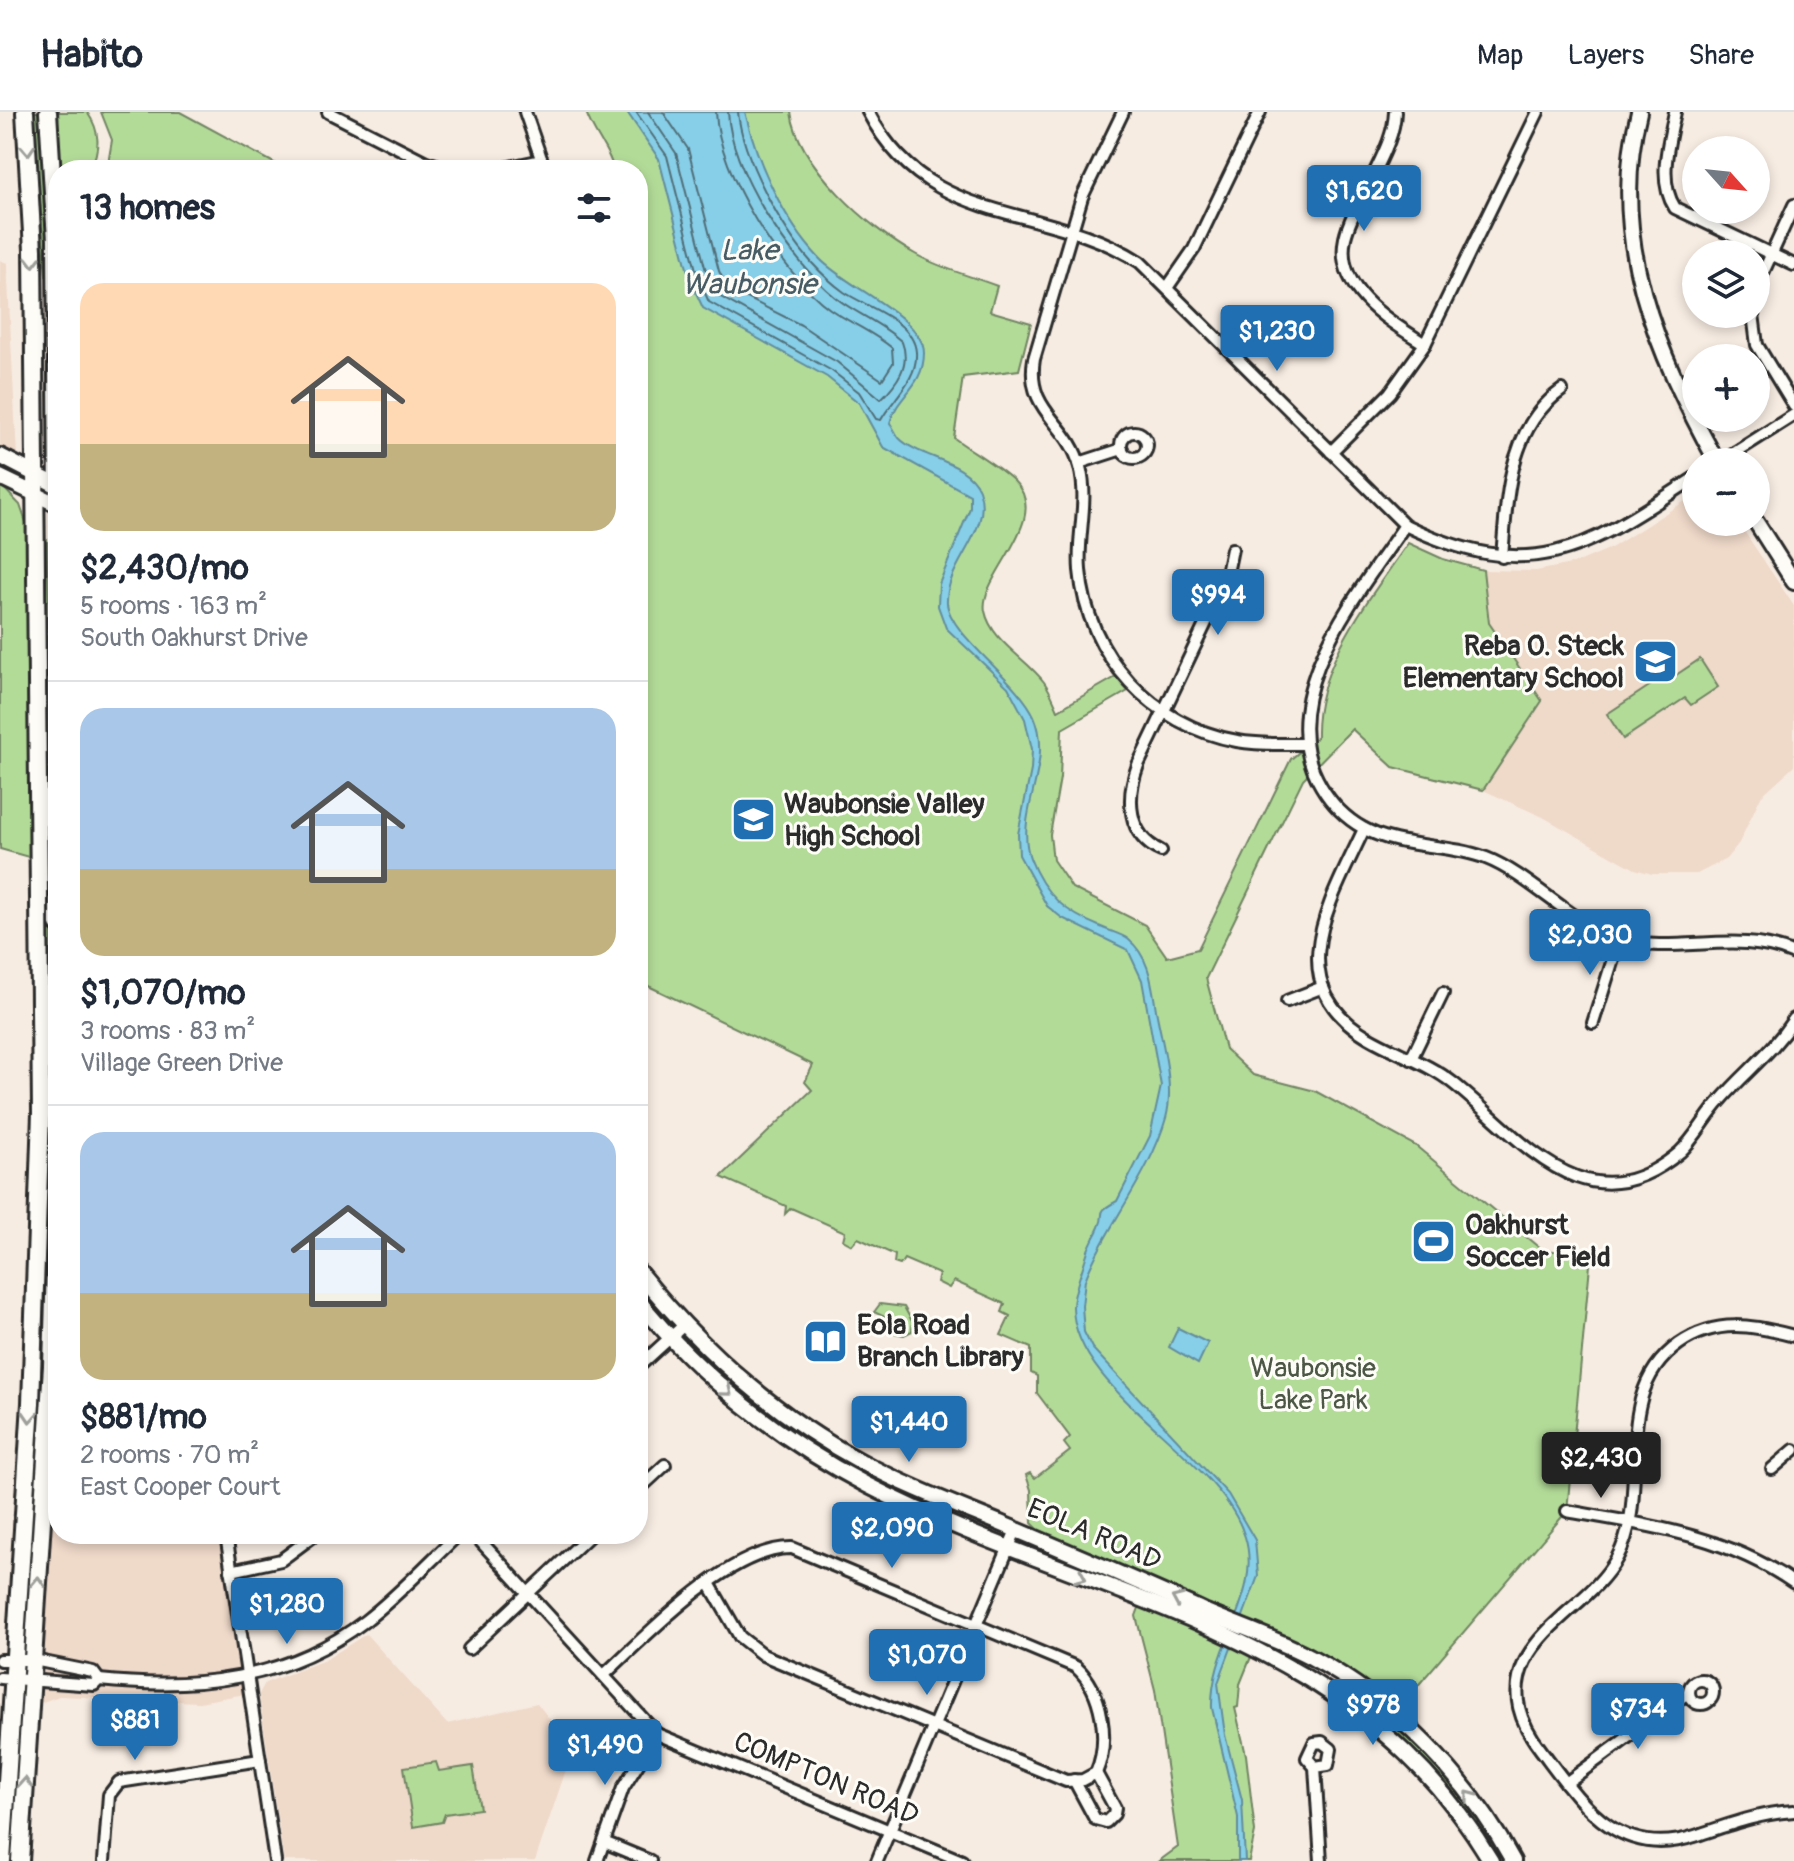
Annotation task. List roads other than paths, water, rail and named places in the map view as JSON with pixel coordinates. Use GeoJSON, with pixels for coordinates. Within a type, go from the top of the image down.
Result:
{"type":"FeatureCollection","features":[{"type":"Feature","properties":{"kind":"main road"},"geometry":{"type":"LineString","coordinates":[[25,112],[33,250],[35,494],[48,1030]]}},
{"type":"Feature","properties":{"kind":"main road"},"geometry":{"type":"LineString","coordinates":[[48,112],[52,160]]}},
{"type":"Feature","properties":{"kind":"main road"},"geometry":{"type":"LineString","coordinates":[[1639,112],[1629,198],[1638,284],[1677,389],[1711,448]]}},
{"type":"Feature","properties":{"kind":"main road"},"geometry":{"type":"LineString","coordinates":[[0,456],[48,481]]}},
{"type":"Feature","properties":{"kind":"main road"},"geometry":{"type":"LineString","coordinates":[[0,477],[48,500]]}},
{"type":"Feature","properties":{"kind":"main road"},"geometry":{"type":"LineString","coordinates":[[1765,536],[1794,582]]}},
{"type":"Feature","properties":{"kind":"main road"},"geometry":{"type":"LineString","coordinates":[[2,1861],[8,1660],[48,1142]]}},
{"type":"Feature","properties":{"kind":"main road","name":"EOLA ROAD"},"geometry":{"type":"LineString","coordinates":[[648,1283],[684,1325],[767,1400],[835,1447],[894,1478],[1016,1530],[1218,1624],[1323,1664],[1387,1709],[1455,1777],[1487,1817],[1513,1861]]}},
{"type":"Feature","properties":{"kind":"main road","name":"EOLA ROAD"},"geometry":{"type":"LineString","coordinates":[[648,1312],[670,1337],[747,1408],[833,1467],[895,1499],[1009,1547],[1218,1624]]}},
{"type":"Feature","properties":{"kind":"main road"},"geometry":{"type":"LineString","coordinates":[[33,1358],[48,1364]]}},
{"type":"Feature","properties":{"kind":"main road"},"geometry":{"type":"LineString","coordinates":[[20,1861],[48,1431]]}},
{"type":"Feature","properties":{"kind":"main road","name":"EOLA ROAD"},"geometry":{"type":"LineString","coordinates":[[1248,1637],[1314,1679],[1389,1734],[1442,1790],[1491,1861]]}},
{"type":"Feature","properties":{"kind":"street"},"geometry":{"type":"LineString","coordinates":[[328,112],[422,160]]}},
{"type":"Feature","properties":{"kind":"street"},"geometry":{"type":"LineString","coordinates":[[525,112],[542,160]]}},
{"type":"Feature","properties":{"kind":"street"},"geometry":{"type":"LineString","coordinates":[[868,112],[898,156],[929,183],[967,202],[1071,231],[1123,251],[1167,288],[1405,525],[1462,549],[1502,557],[1547,555],[1579,547],[1620,526],[1682,486]]}},
{"type":"Feature","properties":{"kind":"street"},"geometry":{"type":"LineString","coordinates":[[1123,112],[1082,197],[1034,359],[1031,379],[1041,407],[1066,439],[1079,463],[1084,502],[1080,568],[1088,612],[1115,664],[1163,714],[1226,739],[1253,744],[1304,744]]}},
{"type":"Feature","properties":{"kind":"street"},"geometry":{"type":"LineString","coordinates":[[1167,288],[1194,249],[1260,112]]}},
{"type":"Feature","properties":{"kind":"street"},"geometry":{"type":"LineString","coordinates":[[1395,112],[1389,141],[1345,237],[1346,272],[1377,310],[1425,344]]}},
{"type":"Feature","properties":{"kind":"street"},"geometry":{"type":"LineString","coordinates":[[1331,452],[1390,393],[1425,344],[1538,112]]}},
{"type":"Feature","properties":{"kind":"street"},"geometry":{"type":"LineString","coordinates":[[1675,112],[1666,174],[1670,200],[1687,216],[1736,240]]}},
{"type":"Feature","properties":{"kind":"street"},"geometry":{"type":"LineString","coordinates":[[1770,254],[1794,205]]}},
{"type":"Feature","properties":{"kind":"street"},"geometry":{"type":"LineString","coordinates":[[1770,256],[1794,265]]}},
{"type":"Feature","properties":{"kind":"street"},"geometry":{"type":"LineString","coordinates":[[1755,328],[1757,345],[1794,406]]}},
{"type":"Feature","properties":{"kind":"street"},"geometry":{"type":"LineString","coordinates":[[1502,557],[1512,468],[1536,415],[1562,390]]}},
{"type":"Feature","properties":{"kind":"street"},"geometry":{"type":"LineString","coordinates":[[1741,448],[1794,415]]}},
{"type":"Feature","properties":{"kind":"street"},"geometry":{"type":"LineString","coordinates":[[1079,463],[1122,449]]}},
{"type":"Feature","properties":{"kind":"street"},"geometry":{"type":"LineString","coordinates":[[1405,525],[1348,608],[1307,701],[1304,744],[1327,795],[1364,829],[1396,840],[1485,858],[1619,940],[1757,943],[1794,954]]}},
{"type":"Feature","properties":{"kind":"street"},"geometry":{"type":"LineString","coordinates":[[1161,851],[1139,836],[1131,796],[1135,773],[1225,583],[1232,549]]}},
{"type":"Feature","properties":{"kind":"street"},"geometry":{"type":"LineString","coordinates":[[1364,829],[1320,929],[1317,950],[1323,987],[1335,1009],[1351,1026],[1454,1083],[1550,1167],[1591,1180],[1641,1176],[1682,1149],[1723,1098],[1771,1053],[1794,1019]]}},
{"type":"Feature","properties":{"kind":"street"},"geometry":{"type":"LineString","coordinates":[[1593,1023],[1619,940]]}},
{"type":"Feature","properties":{"kind":"street"},"geometry":{"type":"LineString","coordinates":[[1287,1001],[1323,987]]}},
{"type":"Feature","properties":{"kind":"street"},"geometry":{"type":"LineString","coordinates":[[1411,1059],[1443,993]]}},
{"type":"Feature","properties":{"kind":"street"},"geometry":{"type":"LineString","coordinates":[[648,1358],[684,1325]]}},
{"type":"Feature","properties":{"kind":"street"},"geometry":{"type":"LineString","coordinates":[[1794,1336],[1750,1325],[1708,1328],[1677,1345],[1660,1361],[1639,1403],[1628,1522],[1622,1547],[1611,1567],[1532,1650],[1520,1674],[1516,1694],[1527,1731],[1566,1783],[1604,1824],[1631,1838],[1651,1842],[1691,1838],[1745,1819],[1794,1811]]}},
{"type":"Feature","properties":{"kind":"street"},"geometry":{"type":"LineString","coordinates":[[1772,1469],[1794,1450]]}},
{"type":"Feature","properties":{"kind":"street"},"geometry":{"type":"LineString","coordinates":[[648,1481],[665,1465]]}},
{"type":"Feature","properties":{"kind":"street"},"geometry":{"type":"LineString","coordinates":[[1567,1511],[1726,1545],[1794,1583]]}},
{"type":"Feature","properties":{"kind":"street"},"geometry":{"type":"LineString","coordinates":[[877,1861],[1016,1530]]}},
{"type":"Feature","properties":{"kind":"street"},"geometry":{"type":"LineString","coordinates":[[227,1544],[275,1861]]}},
{"type":"Feature","properties":{"kind":"street"},"geometry":{"type":"LineString","coordinates":[[231,1571],[281,1560],[303,1544]]}},
{"type":"Feature","properties":{"kind":"street"},"geometry":{"type":"LineString","coordinates":[[7,1679],[94,1685],[99,1680],[191,1684],[247,1677],[310,1654],[357,1627],[448,1544]]}},
{"type":"Feature","properties":{"kind":"street","name":"COMPTON ROAD"},"geometry":{"type":"LineString","coordinates":[[483,1544],[657,1734],[962,1861]]}},
{"type":"Feature","properties":{"kind":"street"},"geometry":{"type":"LineString","coordinates":[[469,1649],[580,1544]]}},
{"type":"Feature","properties":{"kind":"street"},"geometry":{"type":"LineString","coordinates":[[605,1674],[676,1607],[709,1583],[769,1551],[792,1548],[1070,1663],[1086,1677],[1094,1691],[1104,1747],[1096,1773],[1115,1808],[1111,1820],[1095,1819],[1074,1780]]}},
{"type":"Feature","properties":{"kind":"street"},"geometry":{"type":"LineString","coordinates":[[709,1583],[740,1637],[755,1651],[1066,1781],[1096,1773]]}},
{"type":"Feature","properties":{"kind":"street"},"geometry":{"type":"LineString","coordinates":[[8,1660],[34,1660],[93,1672],[99,1680]]}},
{"type":"Feature","properties":{"kind":"street"},"geometry":{"type":"LineString","coordinates":[[1566,1783],[1689,1692]]}},
{"type":"Feature","properties":{"kind":"street"},"geometry":{"type":"LineString","coordinates":[[597,1861],[623,1788],[657,1734]]}},
{"type":"Feature","properties":{"kind":"street"},"geometry":{"type":"LineString","coordinates":[[104,1861],[109,1795],[119,1782],[260,1760]]}},
{"type":"Feature","properties":{"kind":"street"},"geometry":{"type":"LineString","coordinates":[[1315,1767],[1321,1861]]}},
{"type":"Feature","properties":{"kind":"street"},"geometry":{"type":"LineString","coordinates":[[604,1842],[650,1861]]}},
{"type":"Feature","properties":{"kind":"water","name":"Lake Waubonsie"},"geometry":{"type":"Polygon","coordinates":[[[627,112],[745,112],[773,190],[806,243],[831,269],[897,315],[921,340],[924,353],[920,374],[898,405],[890,423],[898,436],[919,451],[964,472],[979,490],[982,505],[980,519],[953,575],[947,603],[959,629],[1014,688],[1034,716],[1040,752],[1027,823],[1026,841],[1030,858],[1049,892],[1067,909],[1088,922],[1125,937],[1135,946],[1151,981],[1168,1078],[1166,1118],[1150,1159],[1085,1280],[1082,1306],[1084,1332],[1092,1348],[1228,1494],[1255,1540],[1258,1576],[1218,1683],[1225,1735],[1242,1800],[1245,1861],[1238,1861],[1238,1817],[1212,1708],[1219,1663],[1247,1579],[1249,1558],[1245,1537],[1230,1507],[1208,1479],[1121,1396],[1097,1368],[1080,1338],[1073,1307],[1087,1254],[1103,1211],[1117,1201],[1150,1136],[1161,1086],[1142,980],[1128,950],[1062,918],[1047,906],[1019,855],[1018,834],[1031,770],[1032,749],[1025,719],[1008,687],[946,628],[938,606],[939,584],[970,508],[970,495],[883,447],[859,403],[827,377],[703,308],[690,280],[659,159],[627,112]]]}},
{"type":"Feature","properties":{"kind":"water"},"geometry":{"type":"Polygon","coordinates":[[[1178,1328],[1208,1343],[1198,1364],[1169,1347],[1178,1328]]]}},
{"type":"Feature","properties":{"kind":"place","name":"Reba O. Steck Elementary School"},"geometry":{"type":"Point","coordinates":[1655,662]}},
{"type":"Feature","properties":{"kind":"place","name":"Waubonsie Valley High School"},"geometry":{"type":"Point","coordinates":[753,820]}},
{"type":"Feature","properties":{"kind":"place","name":"Oakhurst Soccer Field"},"geometry":{"type":"Point","coordinates":[1434,1241]}},
{"type":"Feature","properties":{"kind":"place","name":"Eola Road Branch Library"},"geometry":{"type":"Point","coordinates":[826,1341]}},
{"type":"Feature","properties":{"kind":"park label","name":"Waubonsie Lake Park"},"geometry":{"type":"Point","coordinates":[1313,1384]}}]}
